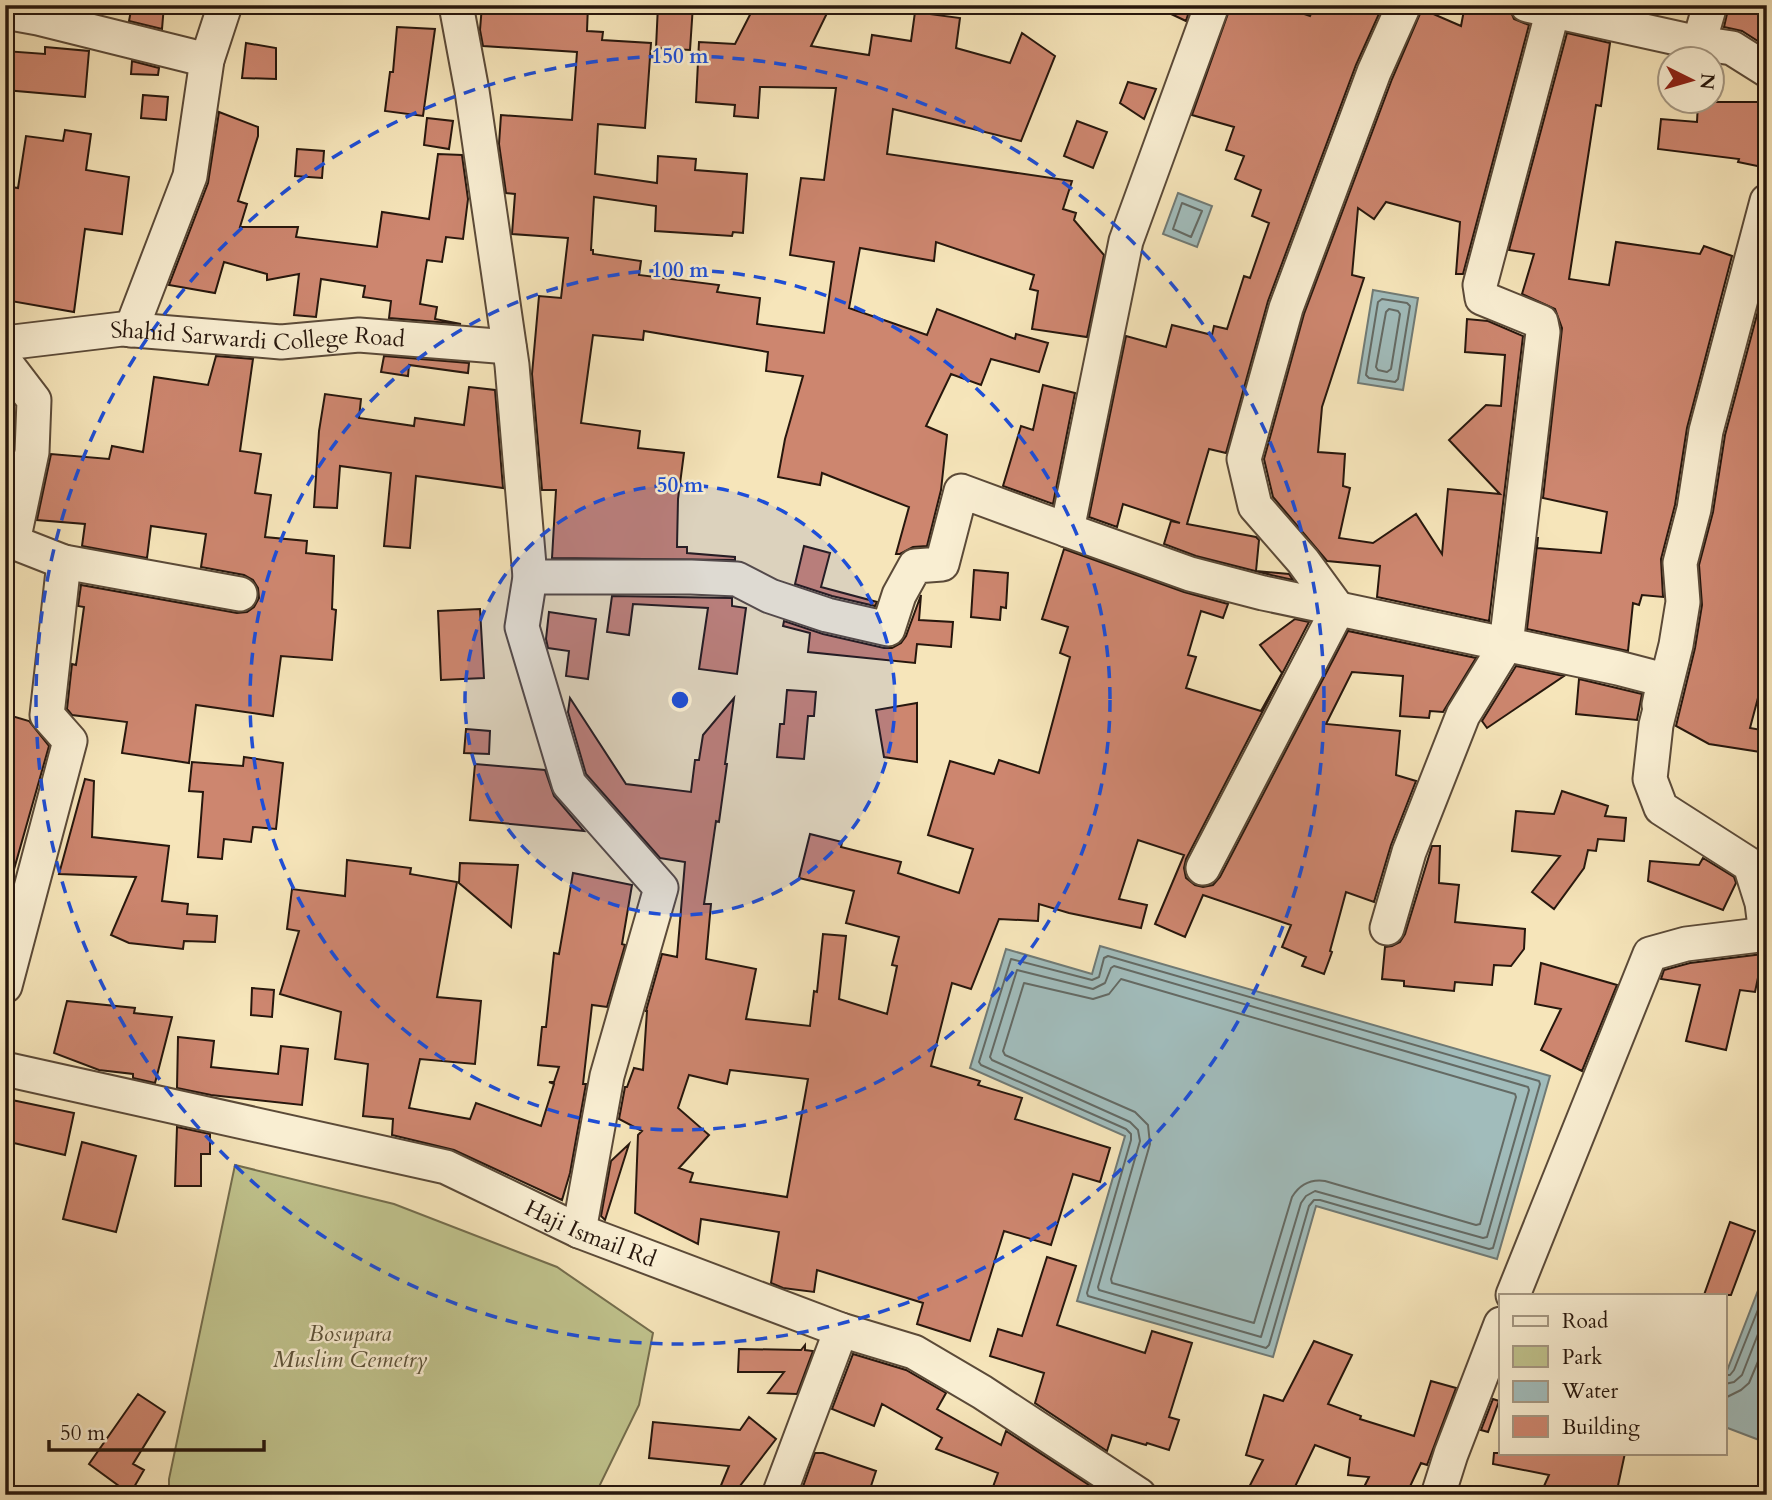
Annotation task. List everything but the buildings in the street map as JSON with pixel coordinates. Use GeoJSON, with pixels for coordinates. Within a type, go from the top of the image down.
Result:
{"type":"FeatureCollection","features":[{"type":"Feature","properties":{"kind":"street"},"geometry":{"type":"LineString","coordinates":[[131,330],[190,176],[207,60],[225,5]]}},
{"type":"Feature","properties":{"kind":"street"},"geometry":{"type":"LineString","coordinates":[[456,5],[472,91],[509,347],[530,577],[522,627],[569,784],[661,888],[607,1076],[579,1231]]}},
{"type":"Feature","properties":{"kind":"street"},"geometry":{"type":"LineString","coordinates":[[1066,530],[1126,241],[1212,5]]}},
{"type":"Feature","properties":{"kind":"street"},"geometry":{"type":"LineString","coordinates":[[1338,609],[1303,561],[1255,506],[1244,459],[1286,307],[1374,72],[1404,5]]}},
{"type":"Feature","properties":{"kind":"street"},"geometry":{"type":"LineString","coordinates":[[1699,43],[1710,5]]}},
{"type":"Feature","properties":{"kind":"street"},"geometry":{"type":"LineString","coordinates":[[1387,928],[1409,852],[1463,715],[1506,646],[1543,332],[1541,322],[1482,298],[1480,285],[1540,8],[1732,48],[1767,70]]}},
{"type":"Feature","properties":{"kind":"street"},"geometry":{"type":"LineString","coordinates":[[5,12],[207,60]]}},
{"type":"Feature","properties":{"kind":"street"},"geometry":{"type":"LineString","coordinates":[[1656,725],[1676,645],[1683,602],[1680,563],[1694,509],[1706,431],[1767,201]]}},
{"type":"Feature","properties":{"kind":"street","name":"Shahid Sarwardi College Road"},"geometry":{"type":"LineString","coordinates":[[5,344],[122,329],[281,342],[359,335],[509,347]]}},
{"type":"Feature","properties":{"kind":"street"},"geometry":{"type":"LineString","coordinates":[[5,362],[34,400],[32,452],[13,542],[64,562],[240,594]]}},
{"type":"Feature","properties":{"kind":"street"},"geometry":{"type":"LineString","coordinates":[[530,577],[737,579],[771,596],[827,615],[888,629],[899,595],[915,566],[942,564],[961,491],[1190,574],[1664,680],[1650,779],[1661,808],[1750,865],[1762,902],[1766,935],[1686,944],[1650,954],[1513,1294]]}},
{"type":"Feature","properties":{"kind":"street"},"geometry":{"type":"LineString","coordinates":[[5,986],[70,741],[47,715],[64,562]]}},
{"type":"Feature","properties":{"kind":"street"},"geometry":{"type":"LineString","coordinates":[[1203,868],[1338,609]]}},
{"type":"Feature","properties":{"kind":"street","name":"Haji Ismail Rd"},"geometry":{"type":"LineString","coordinates":[[5,1069],[446,1167],[579,1231],[841,1330],[914,1352],[982,1392],[1139,1495]]}},
{"type":"Feature","properties":{"kind":"street"},"geometry":{"type":"LineString","coordinates":[[1438,1495],[1499,1329]]}},
{"type":"Feature","properties":{"kind":"street"},"geometry":{"type":"LineString","coordinates":[[779,1495],[841,1330]]}},
{"type":"Feature","properties":{"kind":"green space","name":"Bosupara Muslim Cemetry"},"geometry":{"type":"Polygon","coordinates":[[[235,1165],[394,1204],[557,1267],[653,1333],[639,1405],[595,1495],[169,1495],[169,1479],[235,1165]]]}},
{"type":"Feature","properties":{"kind":"water"},"geometry":{"type":"Polygon","coordinates":[[[1178,193],[1212,206],[1197,247],[1163,234],[1178,193]]]}},
{"type":"Feature","properties":{"kind":"water"},"geometry":{"type":"Polygon","coordinates":[[[1373,290],[1418,298],[1403,390],[1358,383],[1373,290]]]}},
{"type":"Feature","properties":{"kind":"water"},"geometry":{"type":"Polygon","coordinates":[[[1100,946],[1550,1076],[1497,1259],[1316,1206],[1273,1357],[1077,1301],[1125,1136],[970,1068],[1006,949],[1092,974],[1100,946]]]}},
{"type":"Feature","properties":{"kind":"water"},"geometry":{"type":"Polygon","coordinates":[[[1764,1275],[1767,1276],[1767,1443],[1726,1427],[1726,1373],[1764,1275]]]}}]}
